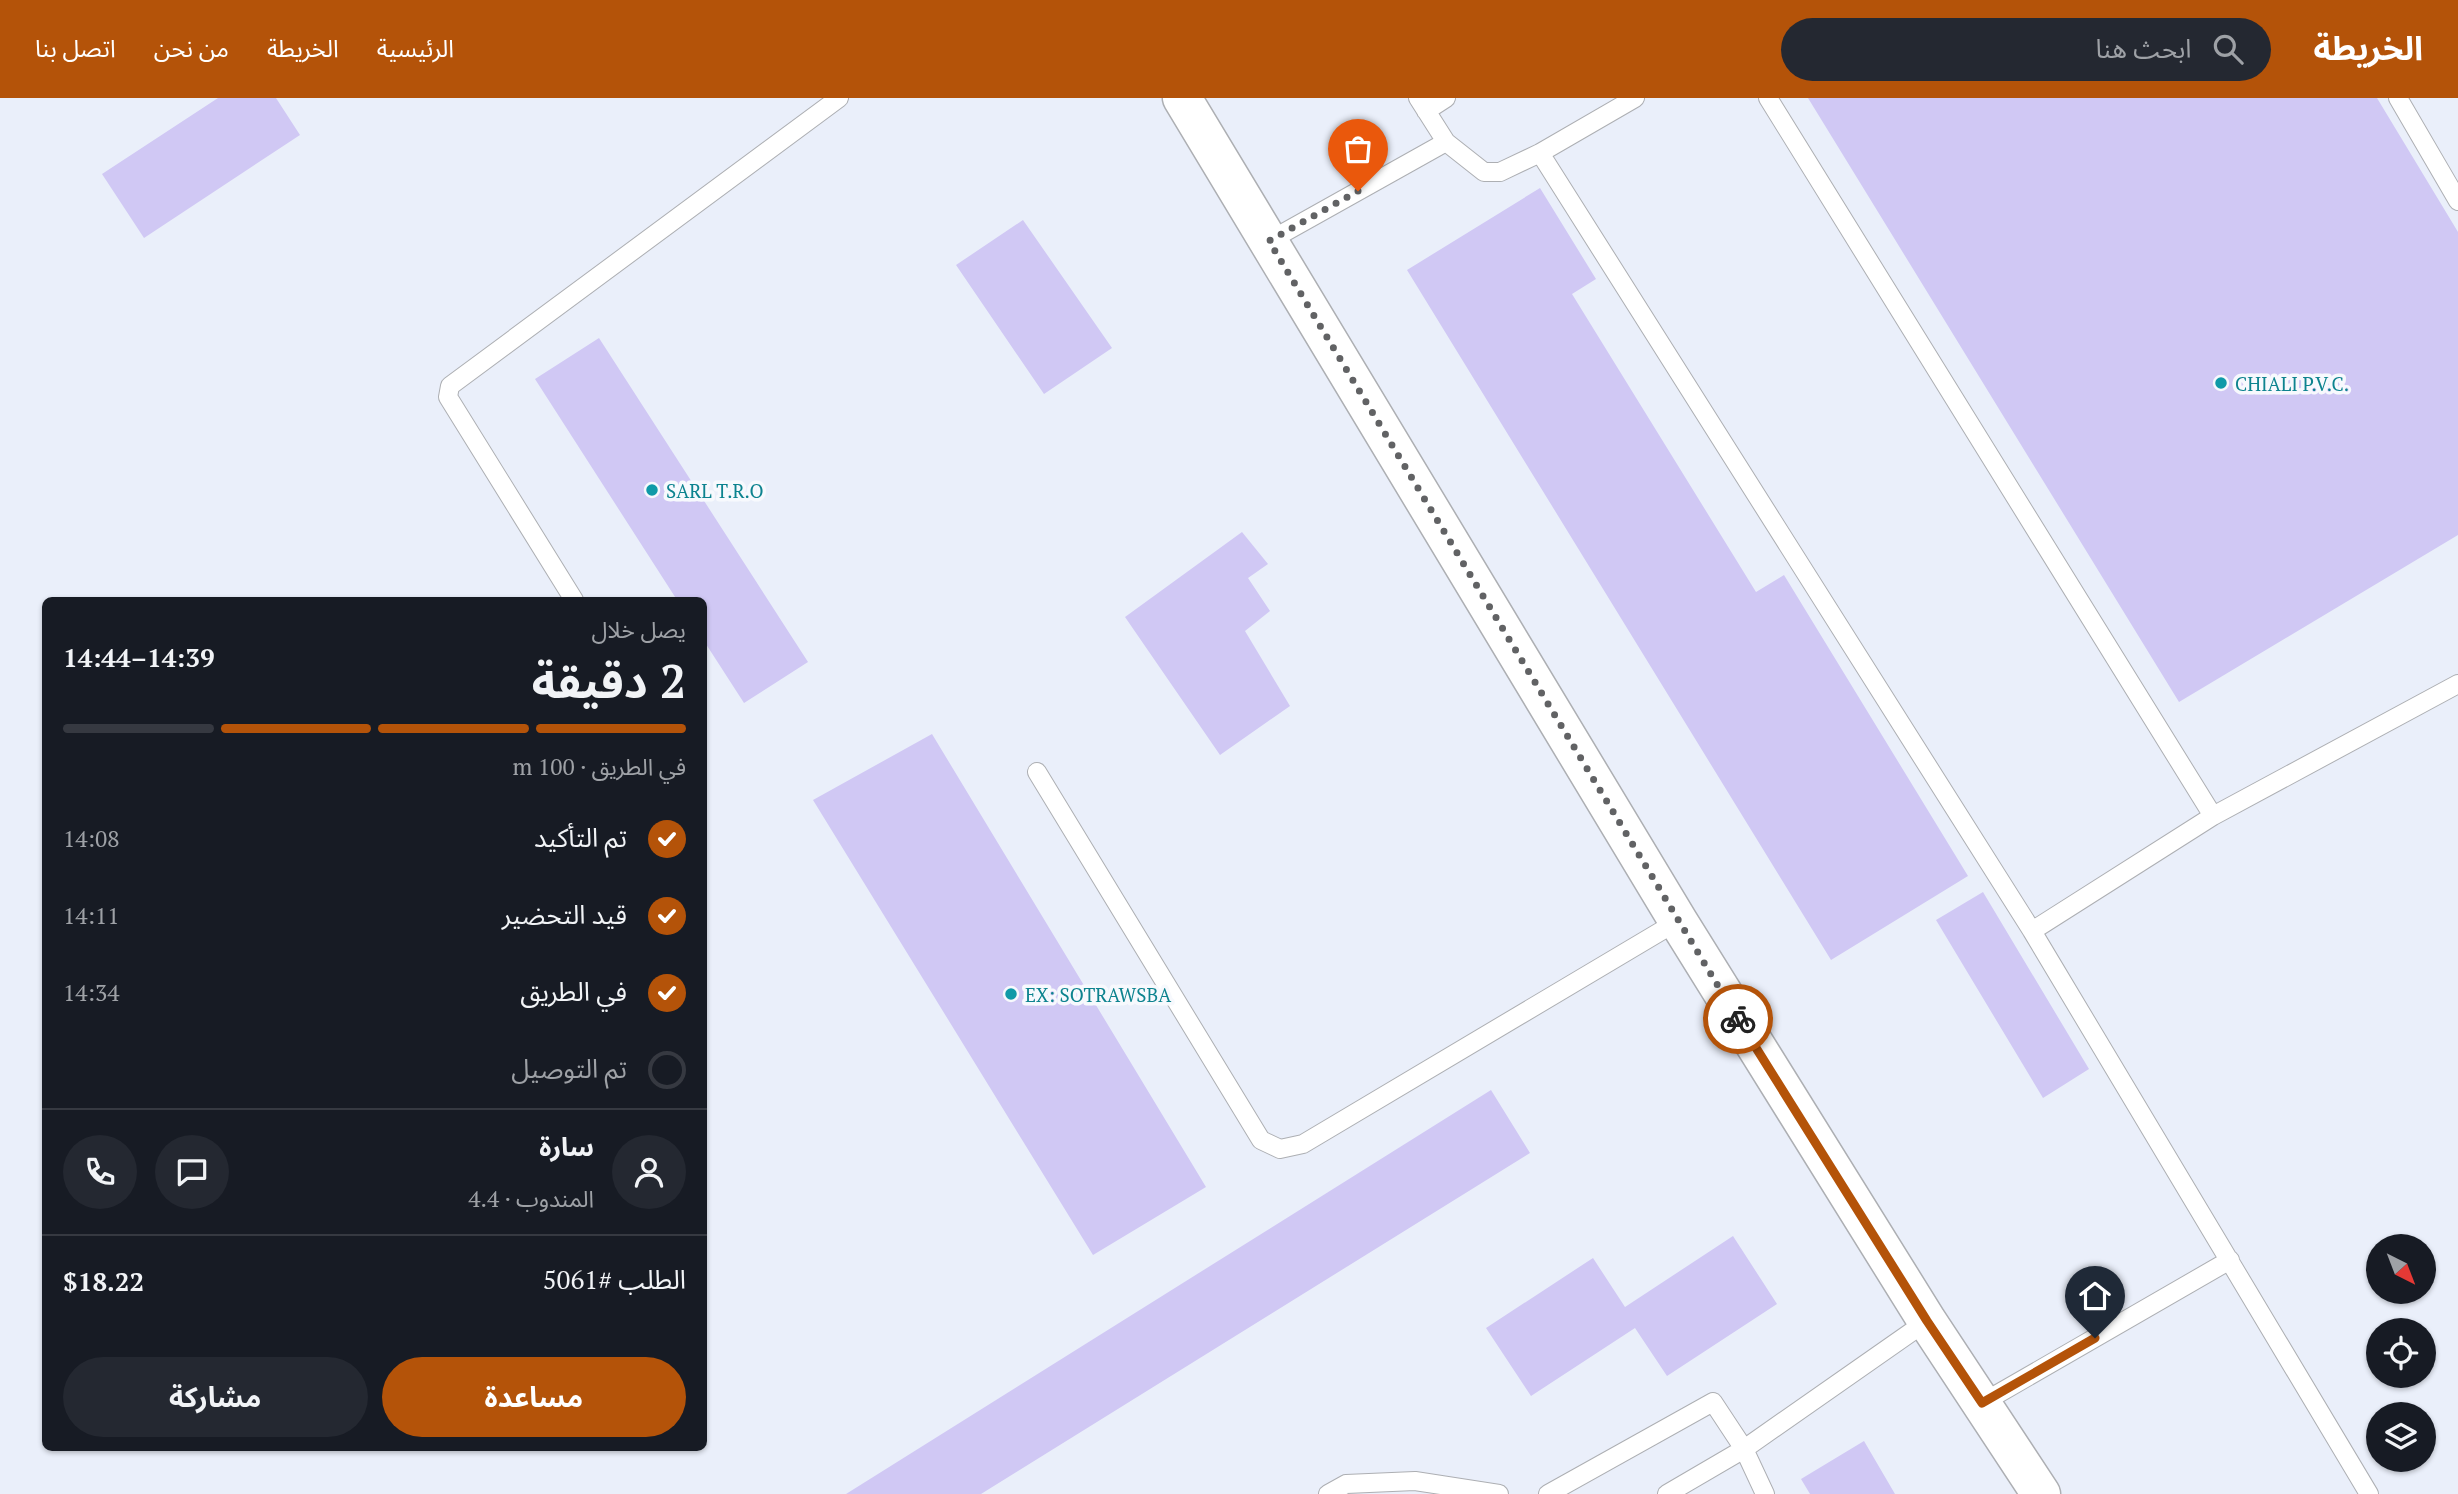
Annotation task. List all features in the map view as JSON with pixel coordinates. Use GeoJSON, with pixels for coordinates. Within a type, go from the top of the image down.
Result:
{"type":"FeatureCollection","features":[{"type":"Feature","properties":{"kind":"street"},"geometry":{"type":"LineString","coordinates":[[1182,98],[1678,921],[1927,1321],[2041,1494]]}},
{"type":"Feature","properties":{"kind":"lane"},"geometry":{"type":"LineString","coordinates":[[571,597],[448,397],[450,386],[839,98]]}},
{"type":"Feature","properties":{"kind":"lane"},"geometry":{"type":"LineString","coordinates":[[1446,98],[1422,105],[1446,142],[1483,172],[1500,172],[1541,153],[1635,98]]}},
{"type":"Feature","properties":{"kind":"lane"},"geometry":{"type":"LineString","coordinates":[[1768,98],[2213,816]]}},
{"type":"Feature","properties":{"kind":"lane"},"geometry":{"type":"LineString","coordinates":[[2398,98],[2458,201]]}},
{"type":"Feature","properties":{"kind":"lane"},"geometry":{"type":"LineString","coordinates":[[1269,241],[1446,142]]}},
{"type":"Feature","properties":{"kind":"lane"},"geometry":{"type":"LineString","coordinates":[[1541,153],[2032,931],[2369,1494]]}},
{"type":"Feature","properties":{"kind":"lane"},"geometry":{"type":"LineString","coordinates":[[2032,931],[2213,816],[2458,684]]}},
{"type":"Feature","properties":{"kind":"lane"},"geometry":{"type":"LineString","coordinates":[[1037,772],[1261,1140],[1280,1149],[1303,1144],[1678,921]]}},
{"type":"Feature","properties":{"kind":"lane"},"geometry":{"type":"LineString","coordinates":[[1982,1403],[2230,1260]]}},
{"type":"Feature","properties":{"kind":"lane"},"geometry":{"type":"LineString","coordinates":[[1667,1494],[1744,1449],[1927,1321]]}},
{"type":"Feature","properties":{"kind":"lane"},"geometry":{"type":"LineString","coordinates":[[1548,1494],[1713,1402],[1744,1449],[1765,1494]]}},
{"type":"Feature","properties":{"kind":"lane"},"geometry":{"type":"LineString","coordinates":[[1328,1494],[1346,1484],[1415,1481],[1499,1494]]}},
{"type":"Feature","properties":{"kind":"shaded area"},"geometry":{"type":"Polygon","coordinates":[[[0,98],[2458,98],[2458,1494],[0,1494],[0,98]]]}},
{"type":"Feature","properties":{"kind":"building"},"geometry":{"type":"Polygon","coordinates":[[[218,98],[276,98],[300,135],[144,238],[102,174],[218,98]]]}},
{"type":"Feature","properties":{"kind":"building","name":"CHIALI P.V.C."},"geometry":{"type":"Polygon","coordinates":[[[1808,98],[2377,98],[2458,232],[2458,535],[2179,702],[1808,98]]]}},
{"type":"Feature","properties":{"kind":"building"},"geometry":{"type":"Polygon","coordinates":[[[1540,188],[1596,279],[1572,294],[1756,592],[1784,575],[1968,876],[1831,960],[1407,270],[1540,188]]]}},
{"type":"Feature","properties":{"kind":"building"},"geometry":{"type":"Polygon","coordinates":[[[1023,220],[1112,348],[1044,394],[956,265],[1023,220]]]}},
{"type":"Feature","properties":{"kind":"building","name":"SARL T.R.O"},"geometry":{"type":"Polygon","coordinates":[[[599,338],[808,662],[744,703],[707,646],[707,597],[675,597],[535,379],[599,338]]]}},
{"type":"Feature","properties":{"kind":"building"},"geometry":{"type":"Polygon","coordinates":[[[1242,532],[1268,564],[1248,578],[1270,611],[1245,631],[1290,706],[1220,755],[1125,617],[1242,532]]]}},
{"type":"Feature","properties":{"kind":"building","name":"EX: SOTRAWSBA"},"geometry":{"type":"Polygon","coordinates":[[[932,734],[1206,1187],[1093,1255],[813,800],[932,734]]]}},
{"type":"Feature","properties":{"kind":"building"},"geometry":{"type":"Polygon","coordinates":[[[1983,892],[2089,1069],[2043,1098],[1936,920],[1983,892]]]}},
{"type":"Feature","properties":{"kind":"building"},"geometry":{"type":"Polygon","coordinates":[[[1491,1090],[1530,1153],[981,1494],[846,1494],[1491,1090]]]}},
{"type":"Feature","properties":{"kind":"building"},"geometry":{"type":"Polygon","coordinates":[[[1733,1236],[1777,1304],[1667,1376],[1635,1328],[1531,1396],[1486,1328],[1593,1258],[1625,1307],[1733,1236]]]}},
{"type":"Feature","properties":{"kind":"building"},"geometry":{"type":"Polygon","coordinates":[[[1864,1441],[1895,1494],[1810,1494],[1801,1479],[1864,1441]]]}},
{"type":"Feature","properties":{"kind":"way so far"},"geometry":{"type":"LineString","coordinates":[[1358,191],[1269,241],[1738,1019]]}},
{"type":"Feature","properties":{"kind":"place","name":"CHIALI P.V.C."},"geometry":{"type":"Point","coordinates":[2221,383]}},
{"type":"Feature","properties":{"kind":"place","name":"SARL T.R.O"},"geometry":{"type":"Point","coordinates":[652,490]}},
{"type":"Feature","properties":{"kind":"place","name":"EX: SOTRAWSBA"},"geometry":{"type":"Point","coordinates":[1011,994]}},
{"type":"Feature","properties":{"kind":"route"},"geometry":{"type":"LineString","coordinates":[[1738,1019],[1927,1321],[1982,1403],[2095,1338]]}}]}
